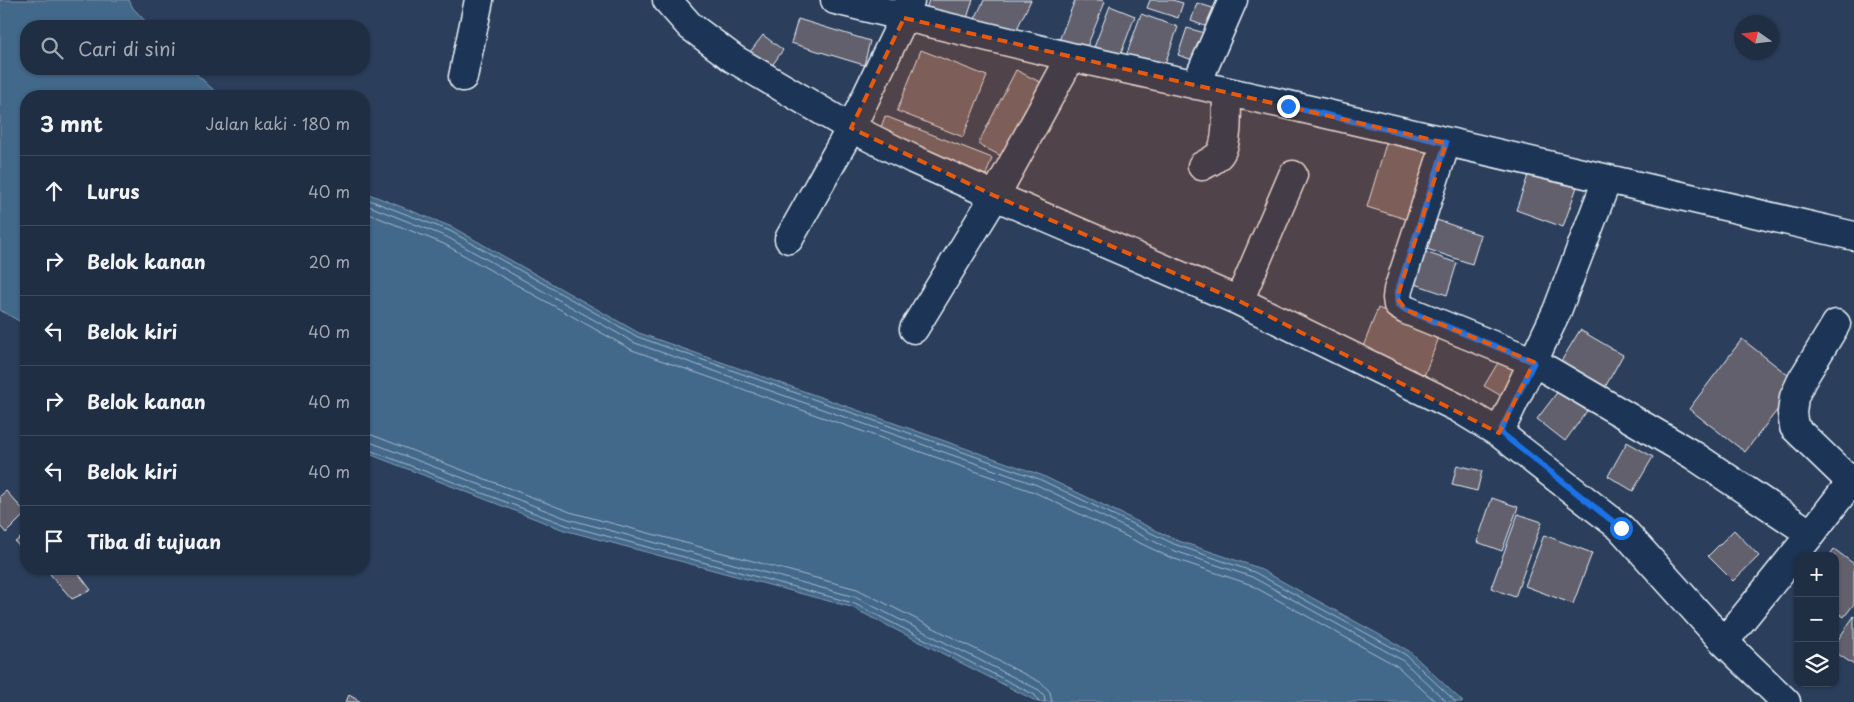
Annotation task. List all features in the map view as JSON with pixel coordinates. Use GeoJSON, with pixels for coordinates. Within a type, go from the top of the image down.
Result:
{"type":"FeatureCollection","features":[{"type":"Feature","properties":{"kind":"street"},"geometry":{"type":"LineString","coordinates":[[463,76],[479,0]]}},
{"type":"Feature","properties":{"kind":"street"},"geometry":{"type":"LineString","coordinates":[[667,0],[690,26],[734,59],[850,128],[994,196],[1239,301],[1458,408],[1500,432],[1621,528],[1724,642],[1786,702]]}},
{"type":"Feature","properties":{"kind":"street"},"geometry":{"type":"LineString","coordinates":[[835,0],[907,9],[1071,57],[1854,236]]}},
{"type":"Feature","properties":{"kind":"street"},"geometry":{"type":"LineString","coordinates":[[1196,86],[1233,0]]}},
{"type":"Feature","properties":{"kind":"street"},"geometry":{"type":"LineString","coordinates":[[789,239],[850,128],[907,9]]}},
{"type":"Feature","properties":{"kind":"street"},"geometry":{"type":"LineString","coordinates":[[914,329],[994,196],[1071,57]]}},
{"type":"Feature","properties":{"kind":"street"},"geometry":{"type":"LineString","coordinates":[[1202,166],[1215,159],[1221,152],[1225,142],[1227,92]]}},
{"type":"Feature","properties":{"kind":"street"},"geometry":{"type":"LineString","coordinates":[[1446,143],[1398,290],[1398,305],[1406,310],[1534,362],[1693,455],[1811,534]]}},
{"type":"Feature","properties":{"kind":"street"},"geometry":{"type":"LineString","coordinates":[[1239,301],[1293,175]]}},
{"type":"Feature","properties":{"kind":"street"},"geometry":{"type":"LineString","coordinates":[[1500,432],[1557,311],[1607,180]]}},
{"type":"Feature","properties":{"kind":"street"},"geometry":{"type":"LineString","coordinates":[[1724,642],[1853,480],[1794,427],[1792,413],[1794,396],[1836,324]]}},
{"type":"Feature","properties":{"kind":"highlighted area"},"geometry":{"type":"Polygon","coordinates":[[[904,18],[1446,143],[1397,298],[1406,310],[1534,362],[1499,433],[1239,301],[995,196],[851,128],[904,18]]]}},
{"type":"Feature","properties":{"kind":"water"},"geometry":{"type":"Polygon","coordinates":[[[0,0],[129,0],[133,8],[144,20],[20,20],[20,75],[197,75],[214,90],[20,90],[20,322],[0,310],[0,0]]]}},
{"type":"Feature","properties":{"kind":"water"},"geometry":{"type":"Polygon","coordinates":[[[370,194],[452,227],[639,333],[1041,475],[1176,540],[1256,567],[1409,651],[1463,702],[1038,702],[851,607],[564,530],[370,454],[370,194]]]}},
{"type":"Feature","properties":{"kind":"building"},"geometry":{"type":"Polygon","coordinates":[[[929,0],[973,0],[963,30],[923,17],[929,0]]]}},
{"type":"Feature","properties":{"kind":"building"},"geometry":{"type":"Polygon","coordinates":[[[984,0],[1031,0],[1012,39],[974,21],[984,0]]]}},
{"type":"Feature","properties":{"kind":"building"},"geometry":{"type":"Polygon","coordinates":[[[1075,0],[1101,0],[1105,2],[1084,54],[1058,43],[1075,0]]]}},
{"type":"Feature","properties":{"kind":"building"},"geometry":{"type":"Polygon","coordinates":[[[1150,0],[1172,0],[1183,3],[1178,18],[1147,8],[1150,0]]]}},
{"type":"Feature","properties":{"kind":"building"},"geometry":{"type":"Polygon","coordinates":[[[1197,3],[1222,11],[1216,30],[1191,21],[1197,3]]]}},
{"type":"Feature","properties":{"kind":"building"},"geometry":{"type":"Polygon","coordinates":[[[1110,6],[1135,16],[1117,64],[1091,55],[1110,6]]]}},
{"type":"Feature","properties":{"kind":"building"},"geometry":{"type":"Polygon","coordinates":[[[1141,14],[1178,27],[1161,75],[1124,62],[1141,14]]]}},
{"type":"Feature","properties":{"kind":"building"},"geometry":{"type":"Polygon","coordinates":[[[798,19],[870,41],[864,65],[791,43],[798,19]]]}},
{"type":"Feature","properties":{"kind":"building"},"geometry":{"type":"Polygon","coordinates":[[[1187,28],[1212,35],[1202,63],[1178,55],[1187,28]]]}},
{"type":"Feature","properties":{"kind":"building"},"geometry":{"type":"Polygon","coordinates":[[[763,35],[783,50],[771,67],[750,52],[763,35]]]}},
{"type":"Feature","properties":{"kind":"building"},"geometry":{"type":"Polygon","coordinates":[[[921,50],[987,76],[963,137],[897,111],[921,50]]]}},
{"type":"Feature","properties":{"kind":"building"},"geometry":{"type":"Polygon","coordinates":[[[1016,70],[1046,85],[1007,159],[978,144],[1016,70]]]}},
{"type":"Feature","properties":{"kind":"building"},"geometry":{"type":"Polygon","coordinates":[[[885,116],[992,158],[986,175],[879,133],[885,116]]]}},
{"type":"Feature","properties":{"kind":"building"},"geometry":{"type":"Polygon","coordinates":[[[1388,137],[1437,152],[1415,222],[1367,207],[1388,137]]]}},
{"type":"Feature","properties":{"kind":"building"},"geometry":{"type":"Polygon","coordinates":[[[1532,164],[1579,181],[1563,227],[1516,210],[1532,164]]]}},
{"type":"Feature","properties":{"kind":"building"},"geometry":{"type":"Polygon","coordinates":[[[1437,220],[1481,235],[1472,264],[1427,249],[1437,220]]]}},
{"type":"Feature","properties":{"kind":"building"},"geometry":{"type":"Polygon","coordinates":[[[1419,250],[1457,263],[1447,295],[1409,282],[1419,250]]]}},
{"type":"Feature","properties":{"kind":"building"},"geometry":{"type":"Polygon","coordinates":[[[1378,308],[1441,332],[1424,376],[1361,352],[1378,308]]]}},
{"type":"Feature","properties":{"kind":"building"},"geometry":{"type":"Polygon","coordinates":[[[1580,330],[1623,355],[1604,389],[1560,363],[1580,330]]]}},
{"type":"Feature","properties":{"kind":"building"},"geometry":{"type":"Polygon","coordinates":[[[1742,339],[1798,383],[1745,452],[1689,409],[1742,339]]]}},
{"type":"Feature","properties":{"kind":"building"},"geometry":{"type":"Polygon","coordinates":[[[1502,356],[1529,372],[1512,402],[1484,386],[1502,356]]]}},
{"type":"Feature","properties":{"kind":"building"},"geometry":{"type":"Polygon","coordinates":[[[1559,390],[1587,411],[1565,441],[1537,419],[1559,390]]]}},
{"type":"Feature","properties":{"kind":"building"},"geometry":{"type":"Polygon","coordinates":[[[1627,442],[1653,457],[1633,491],[1608,476],[1627,442]]]}},
{"type":"Feature","properties":{"kind":"building"},"geometry":{"type":"Polygon","coordinates":[[[1457,465],[1482,471],[1477,491],[1452,485],[1457,465]]]}},
{"type":"Feature","properties":{"kind":"building"},"geometry":{"type":"Polygon","coordinates":[[[6,491],[20,506],[20,519],[6,533],[0,526],[0,496],[6,491]]]}},
{"type":"Feature","properties":{"kind":"building"},"geometry":{"type":"Polygon","coordinates":[[[1492,498],[1518,507],[1502,551],[1477,542],[1492,498]]]}},
{"type":"Feature","properties":{"kind":"building"},"geometry":{"type":"Polygon","coordinates":[[[1518,514],[1542,522],[1515,597],[1491,588],[1518,514]]]}},
{"type":"Feature","properties":{"kind":"building"},"geometry":{"type":"Polygon","coordinates":[[[1734,530],[1759,556],[1733,581],[1708,556],[1734,530]]]}},
{"type":"Feature","properties":{"kind":"building"},"geometry":{"type":"Polygon","coordinates":[[[1544,535],[1592,553],[1573,604],[1525,586],[1544,535]]]}},
{"type":"Feature","properties":{"kind":"building"},"geometry":{"type":"Polygon","coordinates":[[[20,538],[20,547],[15,542],[20,538]]]}},
{"type":"Feature","properties":{"kind":"building"},"geometry":{"type":"Polygon","coordinates":[[[1839,553],[1854,564],[1854,604],[1844,617],[1839,614],[1839,553]]]}},
{"type":"Feature","properties":{"kind":"building"},"geometry":{"type":"Polygon","coordinates":[[[51,575],[80,575],[91,590],[72,599],[51,575]]]}},
{"type":"Feature","properties":{"kind":"building"},"geometry":{"type":"Polygon","coordinates":[[[1854,616],[1854,665],[1839,655],[1839,638],[1854,616]]]}},
{"type":"Feature","properties":{"kind":"building"},"geometry":{"type":"Polygon","coordinates":[[[349,695],[361,702],[346,702],[349,695]]]}},
{"type":"Feature","properties":{"kind":"route"},"geometry":{"type":"LineString","coordinates":[[1288,106],[1446,143],[1398,290],[1398,305],[1406,310],[1534,362],[1500,432],[1621,528]]}}]}
